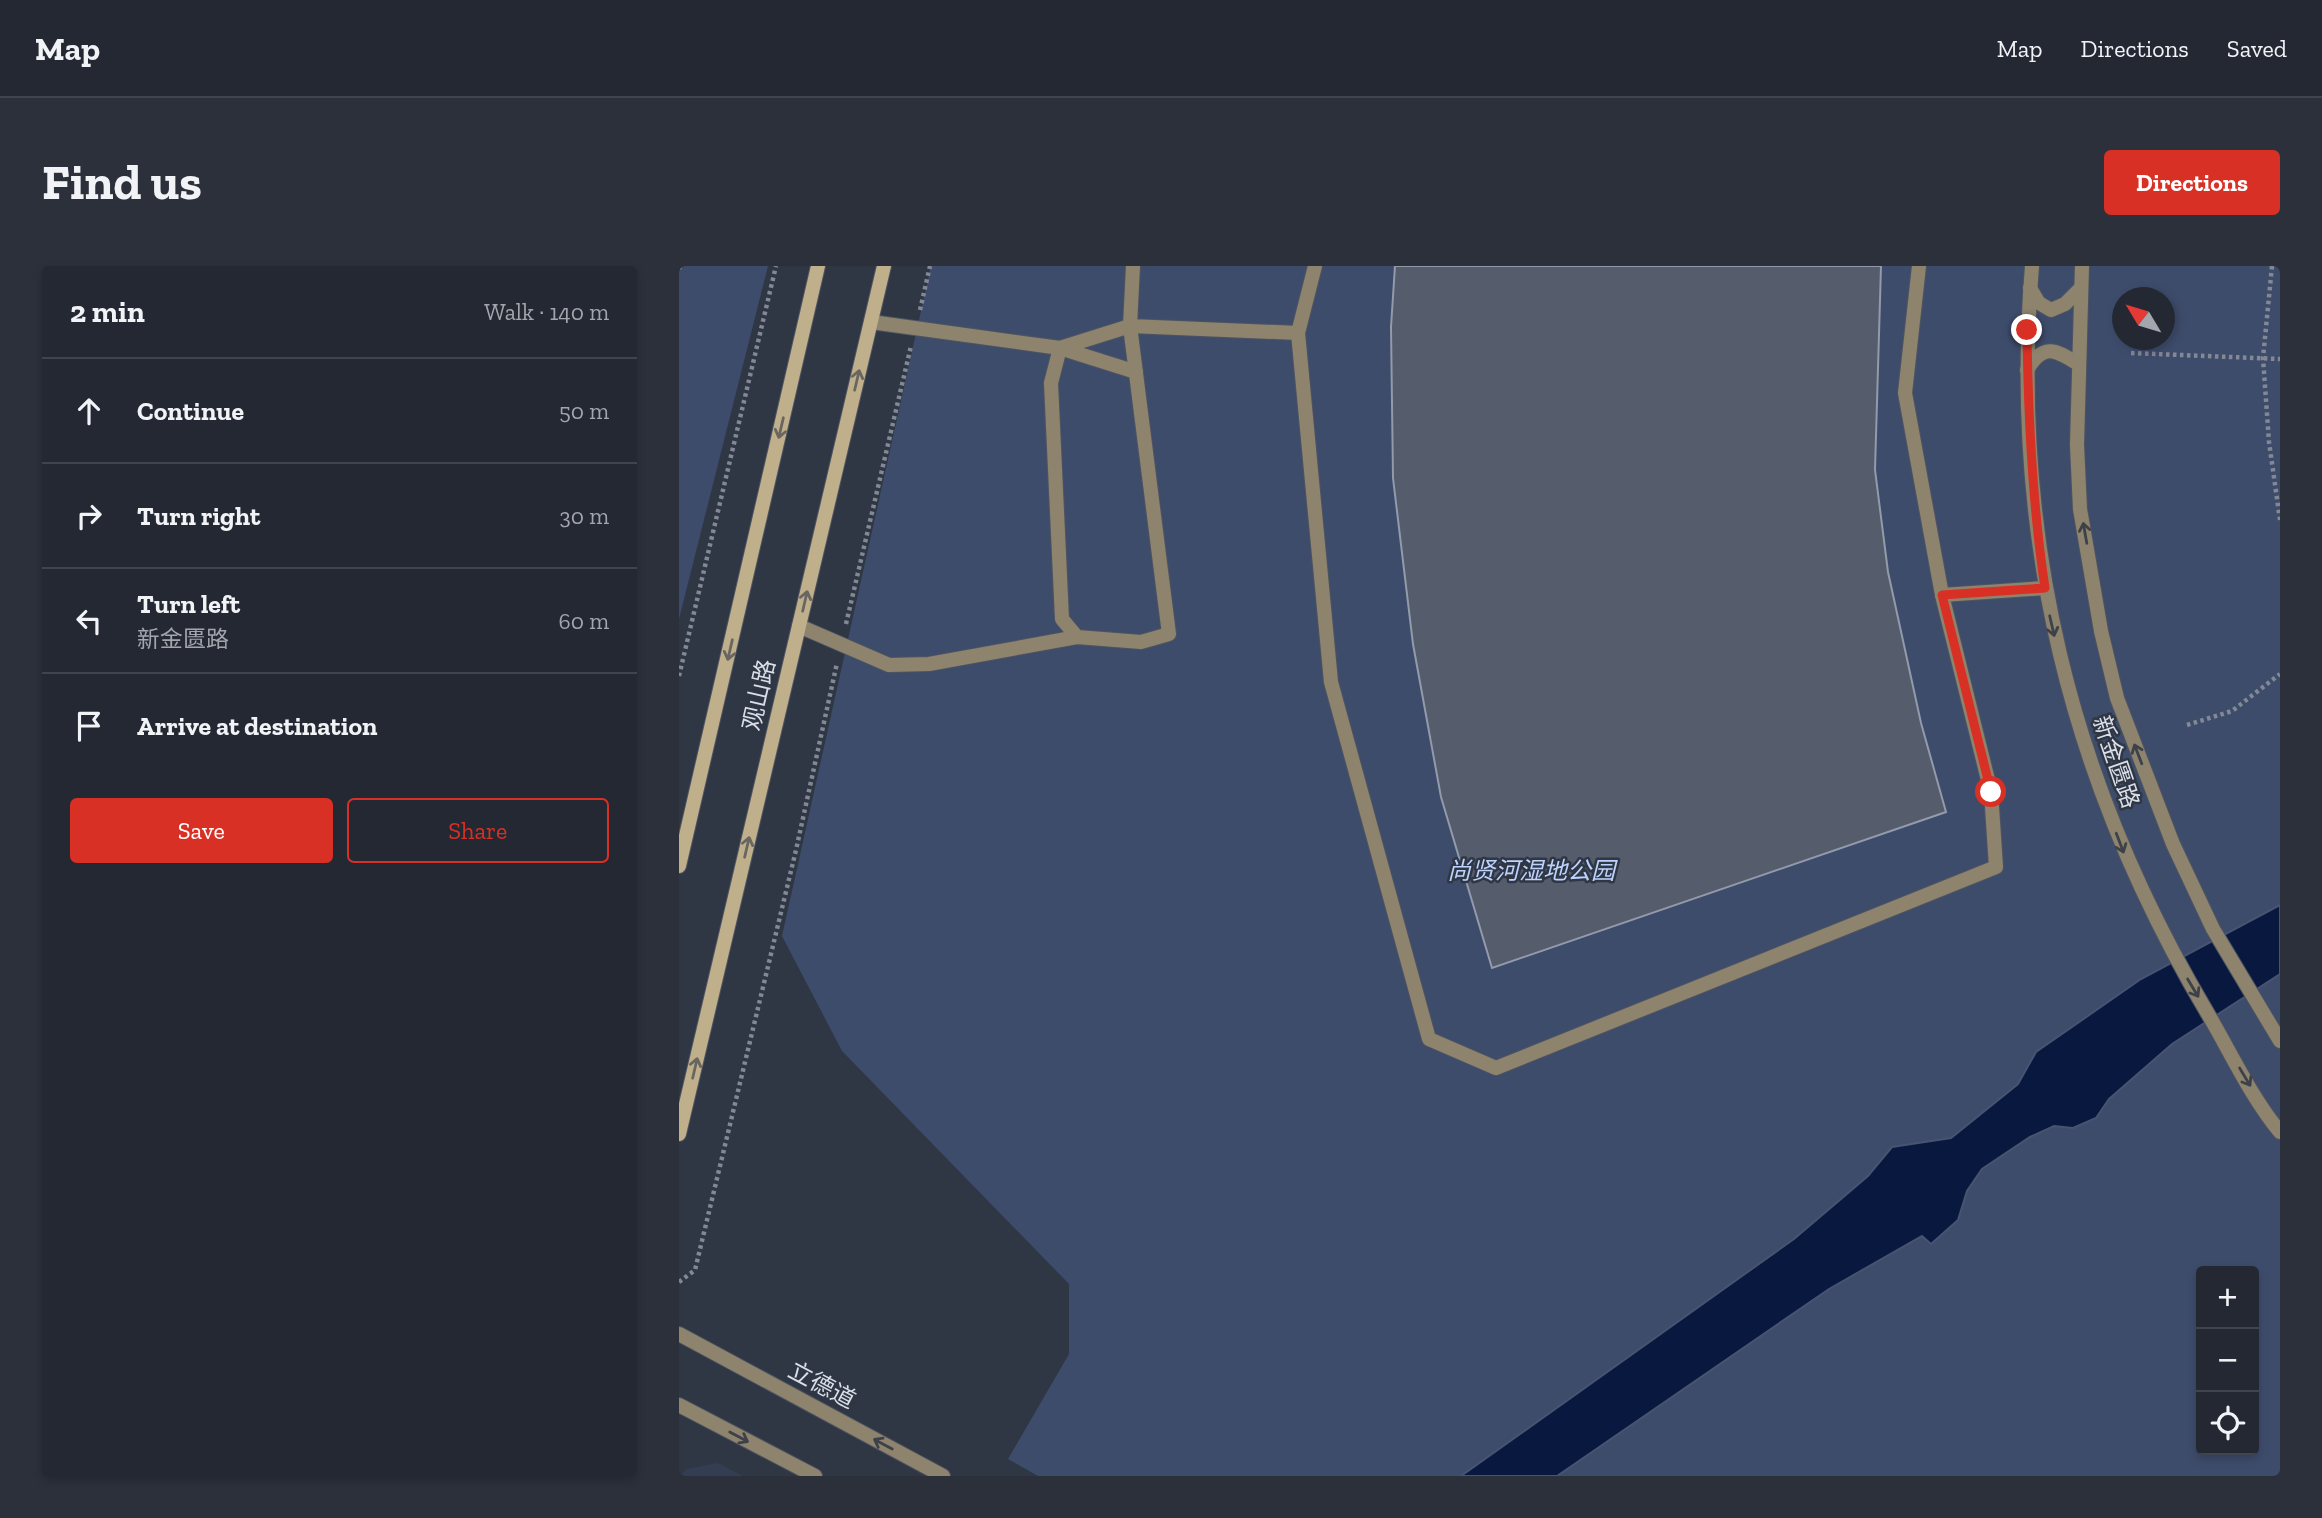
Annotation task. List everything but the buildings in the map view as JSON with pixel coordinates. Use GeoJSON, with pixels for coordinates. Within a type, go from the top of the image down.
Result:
{"type":"FeatureCollection","features":[{"type":"Feature","properties":{"kind":"main road","name":"观山路"},"geometry":{"type":"LineString","coordinates":[[679,866],[818,266]]}},
{"type":"Feature","properties":{"kind":"main road","name":"观山路"},"geometry":{"type":"LineString","coordinates":[[679,1134],[884,266]]}},
{"type":"Feature","properties":{"kind":"street"},"geometry":{"type":"LineString","coordinates":[[799,626],[889,665],[929,664],[1077,637],[1141,642],[1169,634],[1130,326],[1133,266]]}},
{"type":"Feature","properties":{"kind":"street"},"geometry":{"type":"LineString","coordinates":[[1315,266],[1298,333],[1331,682],[1429,1039],[1496,1068],[1996,867],[1991,792],[1942,595],[1905,393],[1919,266]]}},
{"type":"Feature","properties":{"kind":"street","name":"新金匮路"},"geometry":{"type":"LineString","coordinates":[[2032,266],[2027,370],[2036,533],[2068,693],[2102,796],[2132,873],[2173,955],[2280,1132]]}},
{"type":"Feature","properties":{"kind":"street","name":"新金匮路"},"geometry":{"type":"LineString","coordinates":[[2082,266],[2077,445],[2080,509],[2101,631],[2117,698],[2173,844],[2213,929],[2280,1041]]}},
{"type":"Feature","properties":{"kind":"street"},"geometry":{"type":"LineString","coordinates":[[2030,288],[2039,303],[2051,310],[2065,304],[2080,289]]}},
{"type":"Feature","properties":{"kind":"street"},"geometry":{"type":"LineString","coordinates":[[871,322],[1060,348],[1136,372]]}},
{"type":"Feature","properties":{"kind":"street"},"geometry":{"type":"LineString","coordinates":[[1060,348],[1130,326],[1298,333]]}},
{"type":"Feature","properties":{"kind":"street"},"geometry":{"type":"LineString","coordinates":[[1060,348],[1051,383],[1062,619],[1077,637]]}},
{"type":"Feature","properties":{"kind":"street"},"geometry":{"type":"LineString","coordinates":[[2027,370],[2036,356],[2050,350],[2061,352],[2078,364]]}},
{"type":"Feature","properties":{"kind":"street"},"geometry":{"type":"LineString","coordinates":[[1942,595],[2045,588]]}},
{"type":"Feature","properties":{"kind":"street","name":"立德道"},"geometry":{"type":"LineString","coordinates":[[679,1334],[943,1476]]}},
{"type":"Feature","properties":{"kind":"street"},"geometry":{"type":"LineString","coordinates":[[679,1405],[815,1476]]}},
{"type":"Feature","properties":{"kind":"path"},"geometry":{"type":"LineString","coordinates":[[679,676],[776,266]]}},
{"type":"Feature","properties":{"kind":"path"},"geometry":{"type":"LineString","coordinates":[[679,1282],[695,1270],[796,850],[841,644],[930,266]]}},
{"type":"Feature","properties":{"kind":"path"},"geometry":{"type":"LineString","coordinates":[[2272,266],[2263,358],[2269,442],[2280,520]]}},
{"type":"Feature","properties":{"kind":"path"},"geometry":{"type":"LineString","coordinates":[[2131,352],[2280,359]]}},
{"type":"Feature","properties":{"kind":"path"},"geometry":{"type":"LineString","coordinates":[[2187,725],[2232,710],[2280,674]]}},
{"type":"Feature","properties":{"kind":"shaded area"},"geometry":{"type":"Polygon","coordinates":[[[2280,905],[2280,974],[2172,1044],[2109,1099],[2096,1118],[2073,1128],[2054,1126],[2030,1137],[1982,1169],[1967,1191],[1958,1220],[1931,1244],[1922,1236],[1829,1289],[1557,1476],[1461,1476],[1794,1239],[1868,1176],[1892,1147],[1951,1138],[2018,1084],[2036,1052],[2141,979],[2280,905]]]}},
{"type":"Feature","properties":{"kind":"shaded area"},"geometry":{"type":"Polygon","coordinates":[[[718,1463],[743,1476],[680,1476],[686,1469],[718,1463]]]}},
{"type":"Feature","properties":{"kind":"green space"},"geometry":{"type":"Polygon","coordinates":[[[679,266],[768,266],[679,619],[679,266]]]}},
{"type":"Feature","properties":{"kind":"green space","name":"尚贤河湿地公园"},"geometry":{"type":"Polygon","coordinates":[[[931,266],[2280,266],[2280,1476],[1038,1476],[1008,1459],[1069,1354],[1069,1284],[842,1051],[782,936],[931,266]]]}},
{"type":"Feature","properties":{"kind":"route"},"geometry":{"type":"LineString","coordinates":[[1991,792],[1942,595],[2045,588],[2036,533],[2029,440],[2027,330]]}}]}
